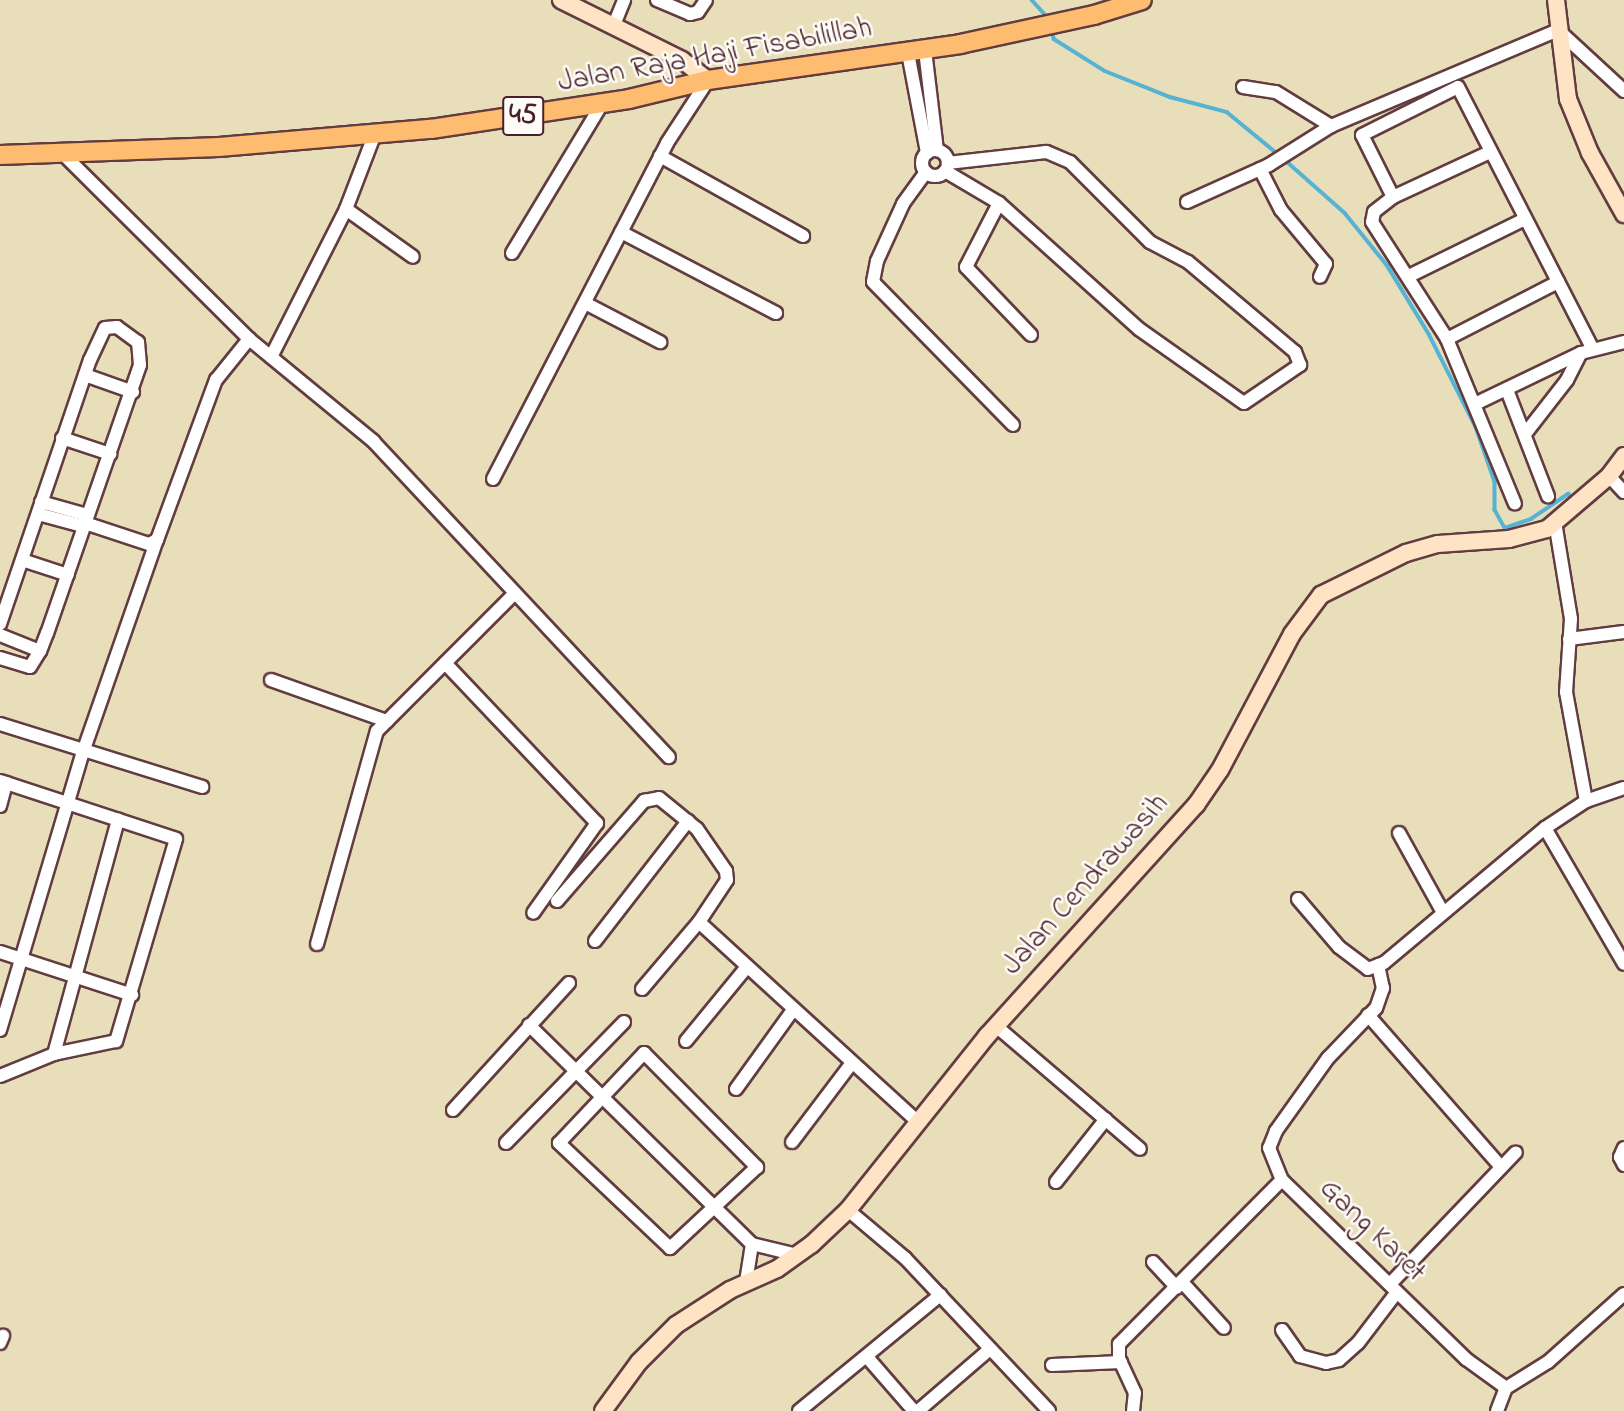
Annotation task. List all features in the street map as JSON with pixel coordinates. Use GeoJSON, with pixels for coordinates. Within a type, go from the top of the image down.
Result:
{"type":"FeatureCollection","features":[{"type":"Feature","properties":{"kind":"main road","name":"Jalan Raja Haji Fisabilillah"},"geometry":{"type":"LineString","coordinates":[[0,155],[59,150],[219,147],[374,136],[601,104],[708,80],[916,52],[1094,15],[1142,0]]}},
{"type":"Feature","properties":{"kind":"street"},"geometry":{"type":"LineString","coordinates":[[493,479],[660,156],[708,80],[682,60],[561,0]]}},
{"type":"Feature","properties":{"kind":"street"},"geometry":{"type":"LineString","coordinates":[[614,25],[624,0]]}},
{"type":"Feature","properties":{"kind":"street"},"geometry":{"type":"LineString","coordinates":[[657,0],[690,14],[698,12],[706,0]]}},
{"type":"Feature","properties":{"kind":"street"},"geometry":{"type":"LineString","coordinates":[[1556,0],[1568,99],[1590,153],[1624,214]]}},
{"type":"Feature","properties":{"kind":"street"},"geometry":{"type":"LineString","coordinates":[[1558,30],[1624,91]]}},
{"type":"Feature","properties":{"kind":"street"},"geometry":{"type":"LineString","coordinates":[[1187,202],[1260,169],[1331,126],[1558,30]]}},
{"type":"Feature","properties":{"kind":"street"},"geometry":{"type":"LineString","coordinates":[[916,52],[932,151],[947,167],[999,203],[1139,329],[1244,403],[1300,365],[1295,352],[1188,262],[1150,242],[1070,162],[1046,152],[947,167],[934,176],[926,172],[922,162],[932,151]]}},
{"type":"Feature","properties":{"kind":"street"},"geometry":{"type":"LineString","coordinates":[[1243,87],[1276,92],[1331,126]]}},
{"type":"Feature","properties":{"kind":"street"},"geometry":{"type":"LineString","coordinates":[[1393,197],[1362,135],[1449,89],[1458,87],[1465,94],[1490,152],[1593,349]]}},
{"type":"Feature","properties":{"kind":"street"},"geometry":{"type":"LineString","coordinates":[[512,253],[601,104]]}},
{"type":"Feature","properties":{"kind":"street"},"geometry":{"type":"LineString","coordinates":[[271,358],[346,209],[374,136]]}},
{"type":"Feature","properties":{"kind":"street"},"geometry":{"type":"LineString","coordinates":[[59,150],[249,339],[373,441],[669,757]]}},
{"type":"Feature","properties":{"kind":"street"},"geometry":{"type":"LineString","coordinates":[[1490,152],[1393,197],[1374,212],[1372,222],[1447,339],[1477,403],[1515,503]]}},
{"type":"Feature","properties":{"kind":"street"},"geometry":{"type":"LineString","coordinates":[[660,156],[803,236]]}},
{"type":"Feature","properties":{"kind":"street"},"geometry":{"type":"LineString","coordinates":[[1260,169],[1281,210],[1326,264],[1320,276]]}},
{"type":"Feature","properties":{"kind":"street"},"geometry":{"type":"LineString","coordinates":[[926,172],[903,204],[877,261],[873,282],[1013,425]]}},
{"type":"Feature","properties":{"kind":"street"},"geometry":{"type":"LineString","coordinates":[[999,203],[966,267],[1031,335]]}},
{"type":"Feature","properties":{"kind":"street"},"geometry":{"type":"LineString","coordinates":[[346,209],[413,257]]}},
{"type":"Feature","properties":{"kind":"street"},"geometry":{"type":"LineString","coordinates":[[1409,276],[1525,219]]}},
{"type":"Feature","properties":{"kind":"street"},"geometry":{"type":"LineString","coordinates":[[621,232],[776,313]]}},
{"type":"Feature","properties":{"kind":"street"},"geometry":{"type":"LineString","coordinates":[[1447,339],[1558,282]]}},
{"type":"Feature","properties":{"kind":"street"},"geometry":{"type":"LineString","coordinates":[[585,303],[660,342]]}},
{"type":"Feature","properties":{"kind":"street"},"geometry":{"type":"LineString","coordinates":[[0,624],[85,375],[105,328],[117,327],[132,335],[142,353],[132,392],[68,575],[40,651],[30,667],[0,658]]}},
{"type":"Feature","properties":{"kind":"street"},"geometry":{"type":"LineString","coordinates":[[0,1030],[83,752],[157,540],[216,380],[249,339]]}},
{"type":"Feature","properties":{"kind":"street"},"geometry":{"type":"LineString","coordinates":[[1477,403],[1593,349],[1624,342]]}},
{"type":"Feature","properties":{"kind":"street"},"geometry":{"type":"LineString","coordinates":[[1593,349],[1624,353]]}},
{"type":"Feature","properties":{"kind":"street"},"geometry":{"type":"LineString","coordinates":[[1525,434],[1593,349]]}},
{"type":"Feature","properties":{"kind":"street"},"geometry":{"type":"LineString","coordinates":[[85,375],[132,392]]}},
{"type":"Feature","properties":{"kind":"street"},"geometry":{"type":"LineString","coordinates":[[1507,390],[1548,496]]}},
{"type":"Feature","properties":{"kind":"street"},"geometry":{"type":"LineString","coordinates":[[62,438],[110,454]]}},
{"type":"Feature","properties":{"kind":"street","name":"Jalan Cendrawasih"},"geometry":{"type":"LineString","coordinates":[[603,1411],[639,1362],[676,1325],[746,1282],[797,1255],[848,1210],[996,1026],[1196,805],[1220,770],[1292,634],[1321,595],[1406,553],[1438,544],[1530,536],[1555,522],[1609,475],[1624,456]]}},
{"type":"Feature","properties":{"kind":"street"},"geometry":{"type":"LineString","coordinates":[[1609,475],[1624,492]]}},
{"type":"Feature","properties":{"kind":"street"},"geometry":{"type":"LineString","coordinates":[[39,508],[149,544],[157,540]]}},
{"type":"Feature","properties":{"kind":"street"},"geometry":{"type":"LineString","coordinates":[[1555,522],[1566,571],[1569,639],[1566,692],[1586,801]]}},
{"type":"Feature","properties":{"kind":"street"},"geometry":{"type":"LineString","coordinates":[[22,559],[68,575]]}},
{"type":"Feature","properties":{"kind":"street"},"geometry":{"type":"LineString","coordinates":[[317,944],[377,731],[515,593]]}},
{"type":"Feature","properties":{"kind":"street"},"geometry":{"type":"LineString","coordinates":[[1569,639],[1624,632]]}},
{"type":"Feature","properties":{"kind":"street"},"geometry":{"type":"LineString","coordinates":[[0,635],[40,651]]}},
{"type":"Feature","properties":{"kind":"street"},"geometry":{"type":"LineString","coordinates":[[445,663],[597,823],[533,913]]}},
{"type":"Feature","properties":{"kind":"street"},"geometry":{"type":"LineString","coordinates":[[271,680],[387,721]]}},
{"type":"Feature","properties":{"kind":"street"},"geometry":{"type":"LineString","coordinates":[[0,724],[202,787]]}},
{"type":"Feature","properties":{"kind":"street"},"geometry":{"type":"LineString","coordinates":[[0,806],[3,782],[176,839],[116,1041],[54,1054],[0,1076]]}},
{"type":"Feature","properties":{"kind":"street"},"geometry":{"type":"LineString","coordinates":[[1298,899],[1339,947],[1373,967],[1545,828],[1586,801],[1624,788]]}},
{"type":"Feature","properties":{"kind":"street"},"geometry":{"type":"LineString","coordinates":[[557,901],[644,801],[659,798],[688,821],[723,864],[727,880],[699,922],[642,989]]}},
{"type":"Feature","properties":{"kind":"street"},"geometry":{"type":"LineString","coordinates":[[54,1054],[118,820]]}},
{"type":"Feature","properties":{"kind":"street"},"geometry":{"type":"LineString","coordinates":[[595,941],[688,821]]}},
{"type":"Feature","properties":{"kind":"street"},"geometry":{"type":"LineString","coordinates":[[1545,828],[1624,964]]}},
{"type":"Feature","properties":{"kind":"street"},"geometry":{"type":"LineString","coordinates":[[1399,833],[1442,911]]}},
{"type":"Feature","properties":{"kind":"street"},"geometry":{"type":"LineString","coordinates":[[699,922],[850,1063],[917,1121]]}},
{"type":"Feature","properties":{"kind":"street"},"geometry":{"type":"LineString","coordinates":[[0,952],[131,995]]}},
{"type":"Feature","properties":{"kind":"street","name":"Gang Karet"},"geometry":{"type":"LineString","coordinates":[[1373,967],[1382,996],[1368,1016],[1328,1058],[1276,1130],[1269,1148],[1282,1180],[1466,1359],[1506,1388]]}},
{"type":"Feature","properties":{"kind":"street"},"geometry":{"type":"LineString","coordinates":[[686,1041],[746,968]]}},
{"type":"Feature","properties":{"kind":"street"},"geometry":{"type":"LineString","coordinates":[[453,1110],[569,983]]}},
{"type":"Feature","properties":{"kind":"street"},"geometry":{"type":"LineString","coordinates":[[736,1089],[793,1010]]}},
{"type":"Feature","properties":{"kind":"street"},"geometry":{"type":"LineString","coordinates":[[1368,1016],[1501,1167]]}},
{"type":"Feature","properties":{"kind":"street"},"geometry":{"type":"LineString","coordinates":[[506,1143],[624,1022]]}},
{"type":"Feature","properties":{"kind":"street"},"geometry":{"type":"LineString","coordinates":[[529,1026],[751,1244],[797,1255]]}},
{"type":"Feature","properties":{"kind":"street"},"geometry":{"type":"LineString","coordinates":[[996,1026],[1140,1149]]}},
{"type":"Feature","properties":{"kind":"street"},"geometry":{"type":"LineString","coordinates":[[650,1055],[756,1161],[752,1173],[670,1248],[561,1148],[562,1135],[600,1098],[638,1058],[650,1055]]}},
{"type":"Feature","properties":{"kind":"street"},"geometry":{"type":"LineString","coordinates":[[792,1142],[850,1063]]}},
{"type":"Feature","properties":{"kind":"street"},"geometry":{"type":"LineString","coordinates":[[1056,1182],[1106,1119]]}},
{"type":"Feature","properties":{"kind":"street"},"geometry":{"type":"LineString","coordinates":[[1624,1148],[1620,1157],[1624,1165]]}},
{"type":"Feature","properties":{"kind":"street"},"geometry":{"type":"LineString","coordinates":[[1282,1330],[1300,1356],[1312,1361],[1339,1360],[1358,1343],[1393,1288],[1516,1152]]}},
{"type":"Feature","properties":{"kind":"street"},"geometry":{"type":"LineString","coordinates":[[1133,1411],[1135,1393],[1116,1350],[1119,1344],[1282,1180]]}},
{"type":"Feature","properties":{"kind":"street"},"geometry":{"type":"LineString","coordinates":[[848,1210],[940,1295],[1049,1411]]}},
{"type":"Feature","properties":{"kind":"street"},"geometry":{"type":"LineString","coordinates":[[746,1282],[751,1244]]}},
{"type":"Feature","properties":{"kind":"street"},"geometry":{"type":"LineString","coordinates":[[1153,1262],[1224,1328]]}},
{"type":"Feature","properties":{"kind":"street"},"geometry":{"type":"LineString","coordinates":[[1497,1411],[1506,1388],[1548,1362],[1624,1294]]}},
{"type":"Feature","properties":{"kind":"street"},"geometry":{"type":"LineString","coordinates":[[799,1411],[940,1295]]}},
{"type":"Feature","properties":{"kind":"street"},"geometry":{"type":"LineString","coordinates":[[867,1357],[916,1411],[990,1349]]}},
{"type":"Feature","properties":{"kind":"street"},"geometry":{"type":"LineString","coordinates":[[1052,1365],[1121,1362]]}},
{"type":"Feature","properties":{"kind":"waterway"},"geometry":{"type":"LineString","coordinates":[[1032,0],[1049,19]]}},
{"type":"Feature","properties":{"kind":"waterway"},"geometry":{"type":"LineString","coordinates":[[1052,30],[1054,39],[1105,71],[1170,97],[1227,112],[1278,154]]}},
{"type":"Feature","properties":{"kind":"waterway"},"geometry":{"type":"LineString","coordinates":[[1284,159],[1345,213],[1387,265],[1429,334],[1476,427],[1495,482],[1495,510],[1505,528],[1531,519],[1568,494],[1574,499]]}}]}
